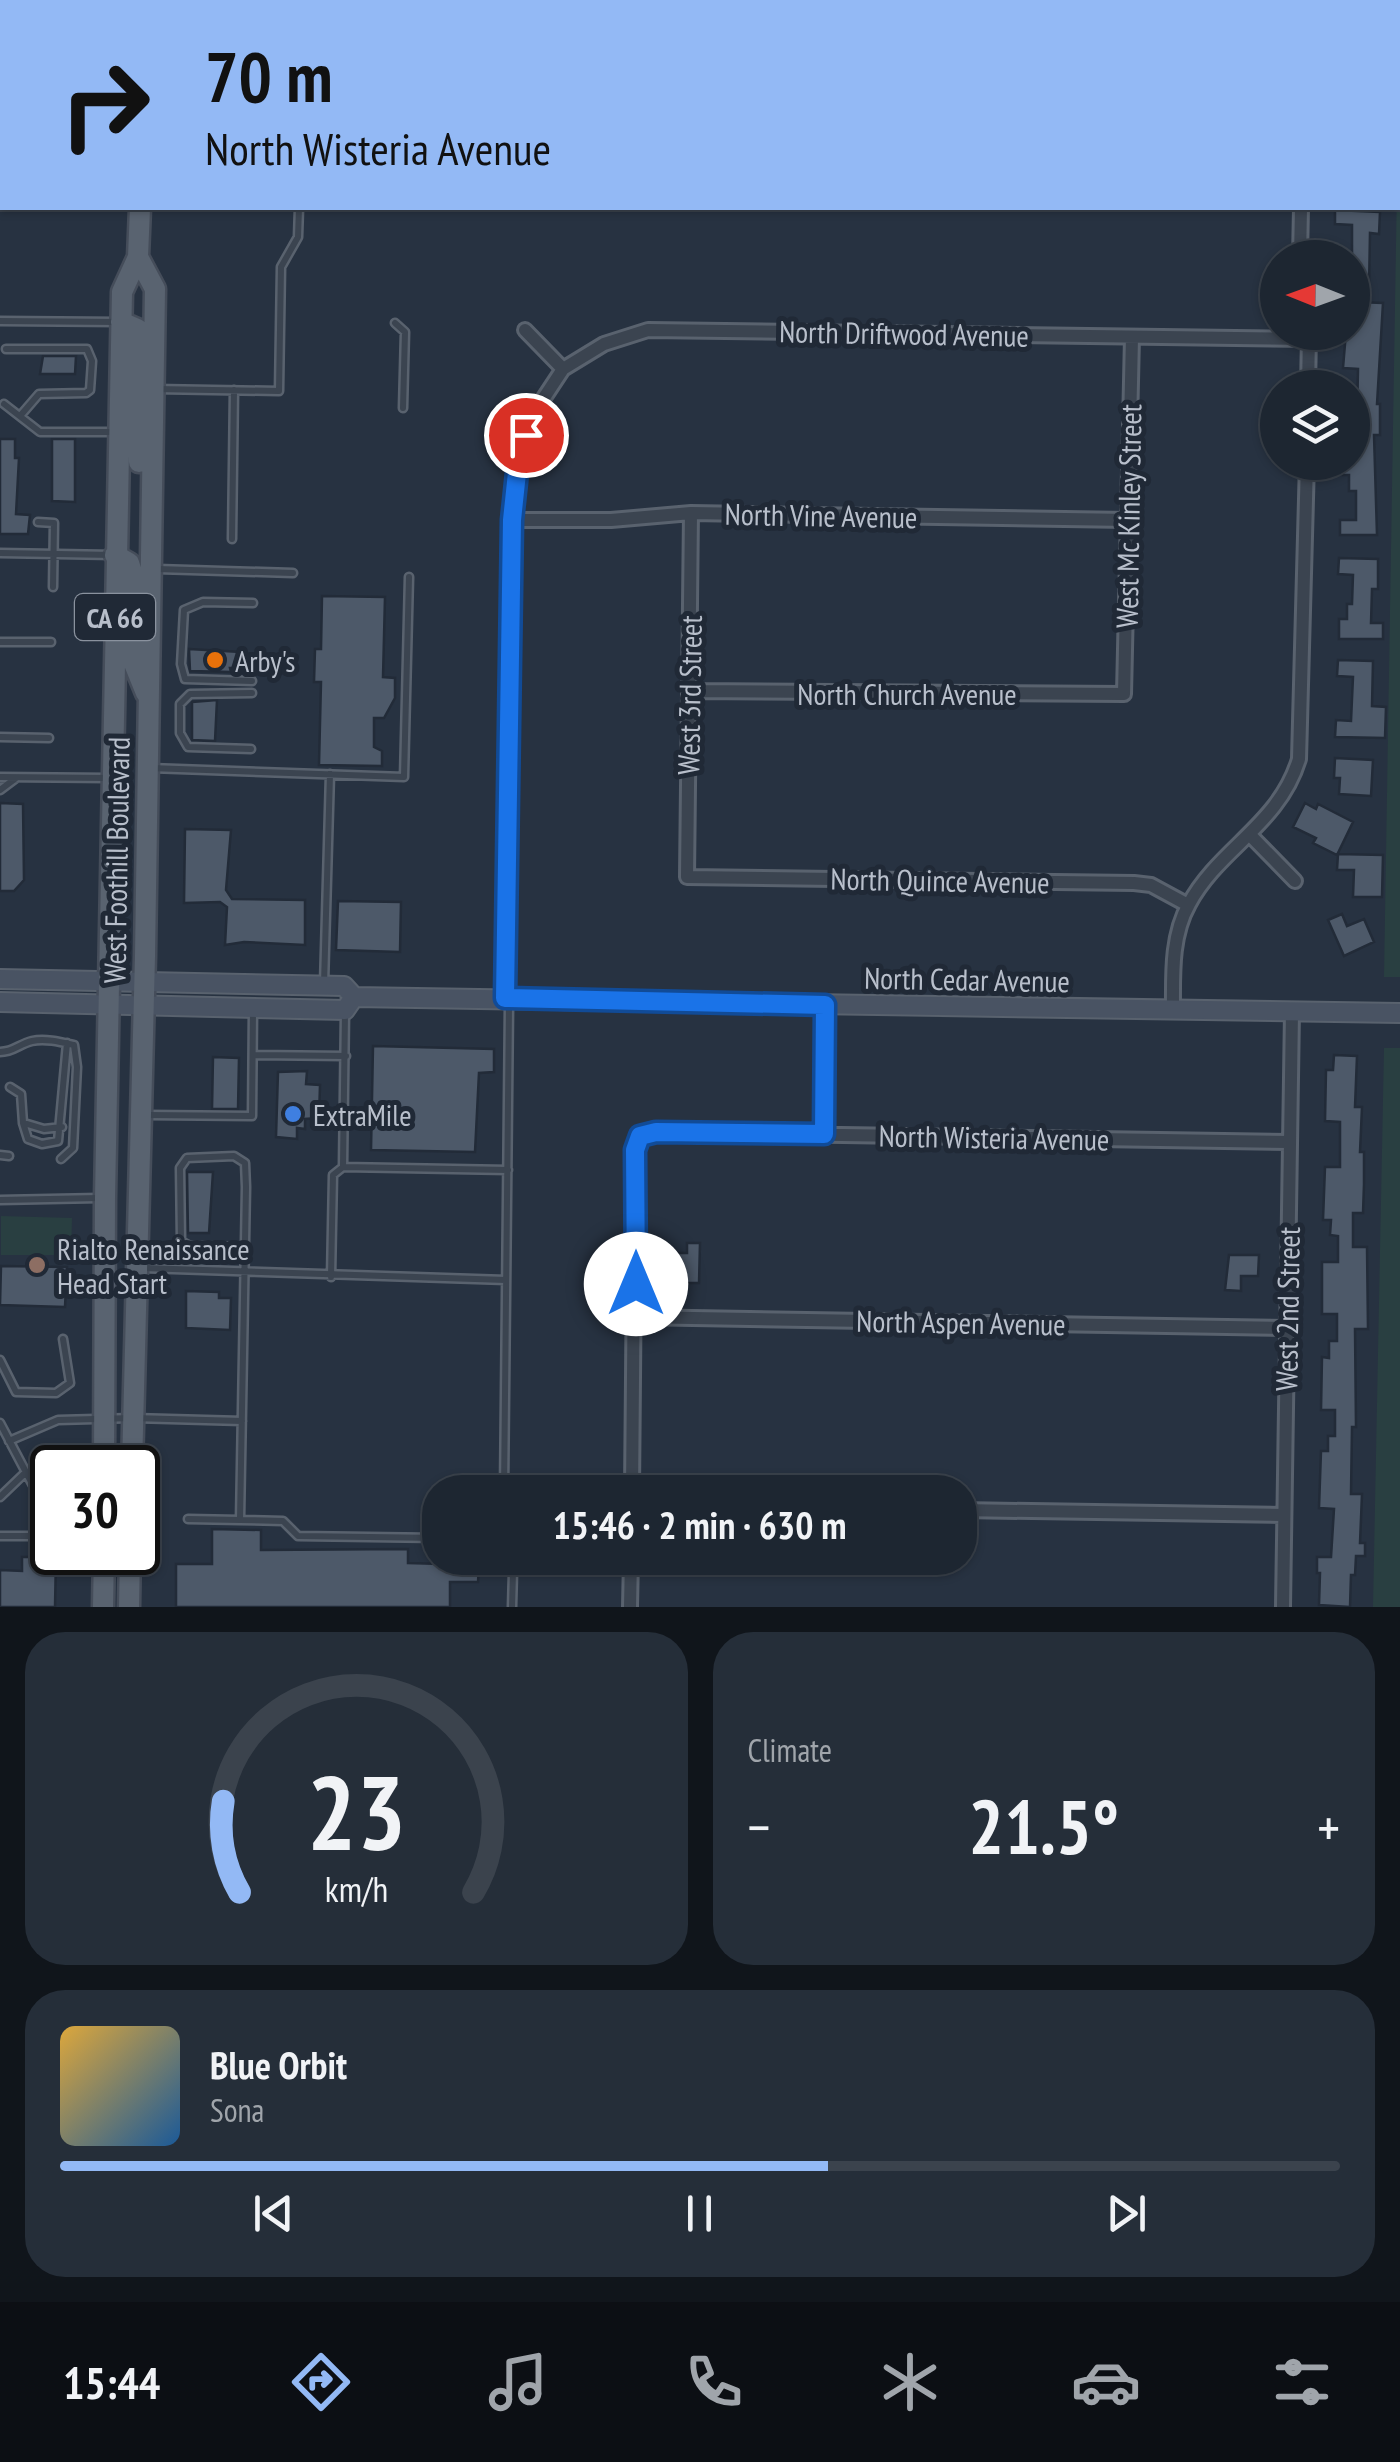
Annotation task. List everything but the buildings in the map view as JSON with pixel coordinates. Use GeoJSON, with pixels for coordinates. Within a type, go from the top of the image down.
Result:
{"type":"FeatureCollection","features":[{"type":"Feature","properties":{"kind":"main road","name":"West Foothill Boulevard"},"geometry":{"type":"LineString","coordinates":[[104,1445],[121,322],[122,292],[138,258],[140,210]]}},
{"type":"Feature","properties":{"kind":"main road","name":"West Foothill Boulevard"},"geometry":{"type":"LineString","coordinates":[[132,1445],[155,289],[138,258]]}},
{"type":"Feature","properties":{"kind":"main road"},"geometry":{"type":"LineString","coordinates":[[121,322],[137,329],[139,461],[152,486]]}},
{"type":"Feature","properties":{"kind":"main road"},"geometry":{"type":"LineString","coordinates":[[115,555],[129,563],[134,579],[132,661],[149,700]]}},
{"type":"Feature","properties":{"kind":"main road","name":"North Cedar Avenue"},"geometry":{"type":"LineString","coordinates":[[0,979],[344,986],[349,1004]]}},
{"type":"Feature","properties":{"kind":"main road","name":"North Cedar Avenue"},"geometry":{"type":"LineString","coordinates":[[0,1002],[254,1008],[507,998],[1400,1013]]}},
{"type":"Feature","properties":{"kind":"main road"},"geometry":{"type":"LineString","coordinates":[[104,1575],[104,1607]]}},
{"type":"Feature","properties":{"kind":"main road"},"geometry":{"type":"LineString","coordinates":[[128,1607],[129,1575]]}},
{"type":"Feature","properties":{"kind":"street"},"geometry":{"type":"LineString","coordinates":[[1300,240],[1301,210]]}},
{"type":"Feature","properties":{"kind":"street"},"geometry":{"type":"LineString","coordinates":[[507,998],[512,520],[519,454],[532,416],[562,369],[525,330]]}},
{"type":"Feature","properties":{"kind":"street","name":"North Driftwood Avenue"},"geometry":{"type":"LineString","coordinates":[[562,369],[604,344],[648,330],[1260,336]]}},
{"type":"Feature","properties":{"kind":"street","name":"West Mc Kinley Street"},"geometry":{"type":"LineString","coordinates":[[1124,694],[1132,337]]}},
{"type":"Feature","properties":{"kind":"street"},"geometry":{"type":"LineString","coordinates":[[1173,1010],[1175,949],[1188,904],[1284,794],[1299,759],[1307,480]]}},
{"type":"Feature","properties":{"kind":"street","name":"North Vine Avenue"},"geometry":{"type":"LineString","coordinates":[[512,520],[611,520],[691,513],[1129,520]]}},
{"type":"Feature","properties":{"kind":"street","name":"West 3rd Street"},"geometry":{"type":"LineString","coordinates":[[687,877],[691,513]]}},
{"type":"Feature","properties":{"kind":"street","name":"North Church Avenue"},"geometry":{"type":"LineString","coordinates":[[689,691],[1124,694]]}},
{"type":"Feature","properties":{"kind":"street"},"geometry":{"type":"LineString","coordinates":[[1250,835],[1295,880]]}},
{"type":"Feature","properties":{"kind":"street","name":"North Quince Avenue"},"geometry":{"type":"LineString","coordinates":[[687,877],[1134,883],[1151,885],[1188,904]]}},
{"type":"Feature","properties":{"kind":"street"},"geometry":{"type":"LineString","coordinates":[[824,1134],[825,1005]]}},
{"type":"Feature","properties":{"kind":"street","name":"West 2nd Street"},"geometry":{"type":"LineString","coordinates":[[1283,1607],[1292,1012]]}},
{"type":"Feature","properties":{"kind":"street","name":"North Wisteria Avenue"},"geometry":{"type":"LineString","coordinates":[[636,1317],[635,1150],[640,1136],[656,1132],[1289,1142]]}},
{"type":"Feature","properties":{"kind":"street"},"geometry":{"type":"LineString","coordinates":[[632,1475],[636,1317]]}},
{"type":"Feature","properties":{"kind":"street","name":"North Aspen Avenue"},"geometry":{"type":"LineString","coordinates":[[636,1317],[1287,1328]]}},
{"type":"Feature","properties":{"kind":"street"},"geometry":{"type":"LineString","coordinates":[[977,1510],[1284,1515]]}},
{"type":"Feature","properties":{"kind":"street"},"geometry":{"type":"LineString","coordinates":[[630,1607],[631,1575]]}},
{"type":"Feature","properties":{"kind":"lane"},"geometry":{"type":"LineString","coordinates":[[154,388],[279,391],[281,267],[298,237],[299,210]]}},
{"type":"Feature","properties":{"kind":"lane"},"geometry":{"type":"LineString","coordinates":[[0,321],[121,322]]}},
{"type":"Feature","properties":{"kind":"lane"},"geometry":{"type":"LineString","coordinates":[[395,322],[405,332],[402,408]]}},
{"type":"Feature","properties":{"kind":"lane"},"geometry":{"type":"LineString","coordinates":[[6,349],[87,350],[92,361],[90,390],[39,394],[20,416]]}},
{"type":"Feature","properties":{"kind":"lane"},"geometry":{"type":"LineString","coordinates":[[232,538],[234,390]]}},
{"type":"Feature","properties":{"kind":"lane"},"geometry":{"type":"LineString","coordinates":[[4,404],[40,432],[118,432]]}},
{"type":"Feature","properties":{"kind":"lane"},"geometry":{"type":"LineString","coordinates":[[38,522],[54,523],[52,587]]}},
{"type":"Feature","properties":{"kind":"lane"},"geometry":{"type":"LineString","coordinates":[[0,553],[115,555]]}},
{"type":"Feature","properties":{"kind":"lane"},"geometry":{"type":"LineString","coordinates":[[151,569],[292,573]]}},
{"type":"Feature","properties":{"kind":"lane"},"geometry":{"type":"LineString","coordinates":[[148,768],[404,777],[408,577]]}},
{"type":"Feature","properties":{"kind":"lane"},"geometry":{"type":"LineString","coordinates":[[252,681],[185,679],[181,664],[184,610],[203,602],[253,603]]}},
{"type":"Feature","properties":{"kind":"lane"},"geometry":{"type":"LineString","coordinates":[[0,642],[51,642]]}},
{"type":"Feature","properties":{"kind":"lane"},"geometry":{"type":"LineString","coordinates":[[251,749],[188,747],[180,733],[180,704],[190,694],[252,693]]}},
{"type":"Feature","properties":{"kind":"lane"},"geometry":{"type":"LineString","coordinates":[[0,737],[50,738]]}},
{"type":"Feature","properties":{"kind":"lane"},"geometry":{"type":"LineString","coordinates":[[324,986],[330,774]]}},
{"type":"Feature","properties":{"kind":"lane"},"geometry":{"type":"LineString","coordinates":[[0,776],[114,778]]}},
{"type":"Feature","properties":{"kind":"lane"},"geometry":{"type":"LineString","coordinates":[[0,790],[17,777]]}},
{"type":"Feature","properties":{"kind":"lane"},"geometry":{"type":"LineString","coordinates":[[504,1475],[507,998]]}},
{"type":"Feature","properties":{"kind":"lane"},"geometry":{"type":"LineString","coordinates":[[343,1167],[349,1004]]}},
{"type":"Feature","properties":{"kind":"lane"},"geometry":{"type":"LineString","coordinates":[[140,1115],[252,1116],[254,1008]]}},
{"type":"Feature","properties":{"kind":"lane"},"geometry":{"type":"LineString","coordinates":[[0,1052],[11,1052],[31,1041],[74,1045],[77,1067],[73,1148],[61,1159]]}},
{"type":"Feature","properties":{"kind":"lane"},"geometry":{"type":"LineString","coordinates":[[10,1087],[21,1094],[28,1139],[42,1144],[58,1141],[66,1043]]}},
{"type":"Feature","properties":{"kind":"lane"},"geometry":{"type":"LineString","coordinates":[[252,1055],[346,1056]]}},
{"type":"Feature","properties":{"kind":"lane"},"geometry":{"type":"LineString","coordinates":[[23,1123],[44,1130],[62,1127]]}},
{"type":"Feature","properties":{"kind":"lane"},"geometry":{"type":"LineString","coordinates":[[240,1520],[244,1274],[245,1247],[246,1187],[245,1163],[234,1156],[191,1156],[180,1168],[178,1235],[183,1244],[245,1247]]}},
{"type":"Feature","properties":{"kind":"lane"},"geometry":{"type":"LineString","coordinates":[[331,1276],[334,1175],[343,1167],[508,1170]]}},
{"type":"Feature","properties":{"kind":"lane"},"geometry":{"type":"LineString","coordinates":[[0,1200],[105,1198]]}},
{"type":"Feature","properties":{"kind":"lane"},"geometry":{"type":"LineString","coordinates":[[137,1268],[506,1280]]}},
{"type":"Feature","properties":{"kind":"lane"},"geometry":{"type":"LineString","coordinates":[[0,1360],[16,1392],[56,1393],[70,1383],[62,1339]]}},
{"type":"Feature","properties":{"kind":"lane"},"geometry":{"type":"LineString","coordinates":[[10,1440],[58,1420],[242,1421]]}},
{"type":"Feature","properties":{"kind":"lane"},"geometry":{"type":"LineString","coordinates":[[0,1423],[48,1512],[46,1536],[0,1536]]}},
{"type":"Feature","properties":{"kind":"lane"},"geometry":{"type":"LineString","coordinates":[[0,1496],[26,1472]]}},
{"type":"Feature","properties":{"kind":"lane"},"geometry":{"type":"LineString","coordinates":[[188,1519],[283,1521],[298,1536],[422,1538]]}},
{"type":"Feature","properties":{"kind":"lane"},"geometry":{"type":"LineString","coordinates":[[512,1607],[513,1575]]}},
{"type":"Feature","properties":{"kind":"green space"},"geometry":{"type":"Polygon","coordinates":[[[1397,210],[1400,210],[1400,977],[1384,977],[1397,210]]]}},
{"type":"Feature","properties":{"kind":"green space"},"geometry":{"type":"Polygon","coordinates":[[[1384,1048],[1400,1048],[1400,1607],[1373,1607],[1384,1048]]]}},
{"type":"Feature","properties":{"kind":"green space"},"geometry":{"type":"Polygon","coordinates":[[[1,1216],[72,1218],[71,1255],[1,1255],[1,1216]]]}},
{"type":"Feature","properties":{"kind":"place","name":"Arby's"},"geometry":{"type":"Point","coordinates":[215,660]}},
{"type":"Feature","properties":{"kind":"place","name":"ExtraMile"},"geometry":{"type":"Point","coordinates":[293,1114]}},
{"type":"Feature","properties":{"kind":"place","name":"Rialto Renaissance Head Start"},"geometry":{"type":"Point","coordinates":[37,1265]}},
{"type":"Feature","properties":{"kind":"route"},"geometry":{"type":"LineString","coordinates":[[526,435],[519,454],[512,520],[505,998],[825,1005],[824,1134],[656,1132],[640,1136],[635,1150],[636,1284]]}}]}
